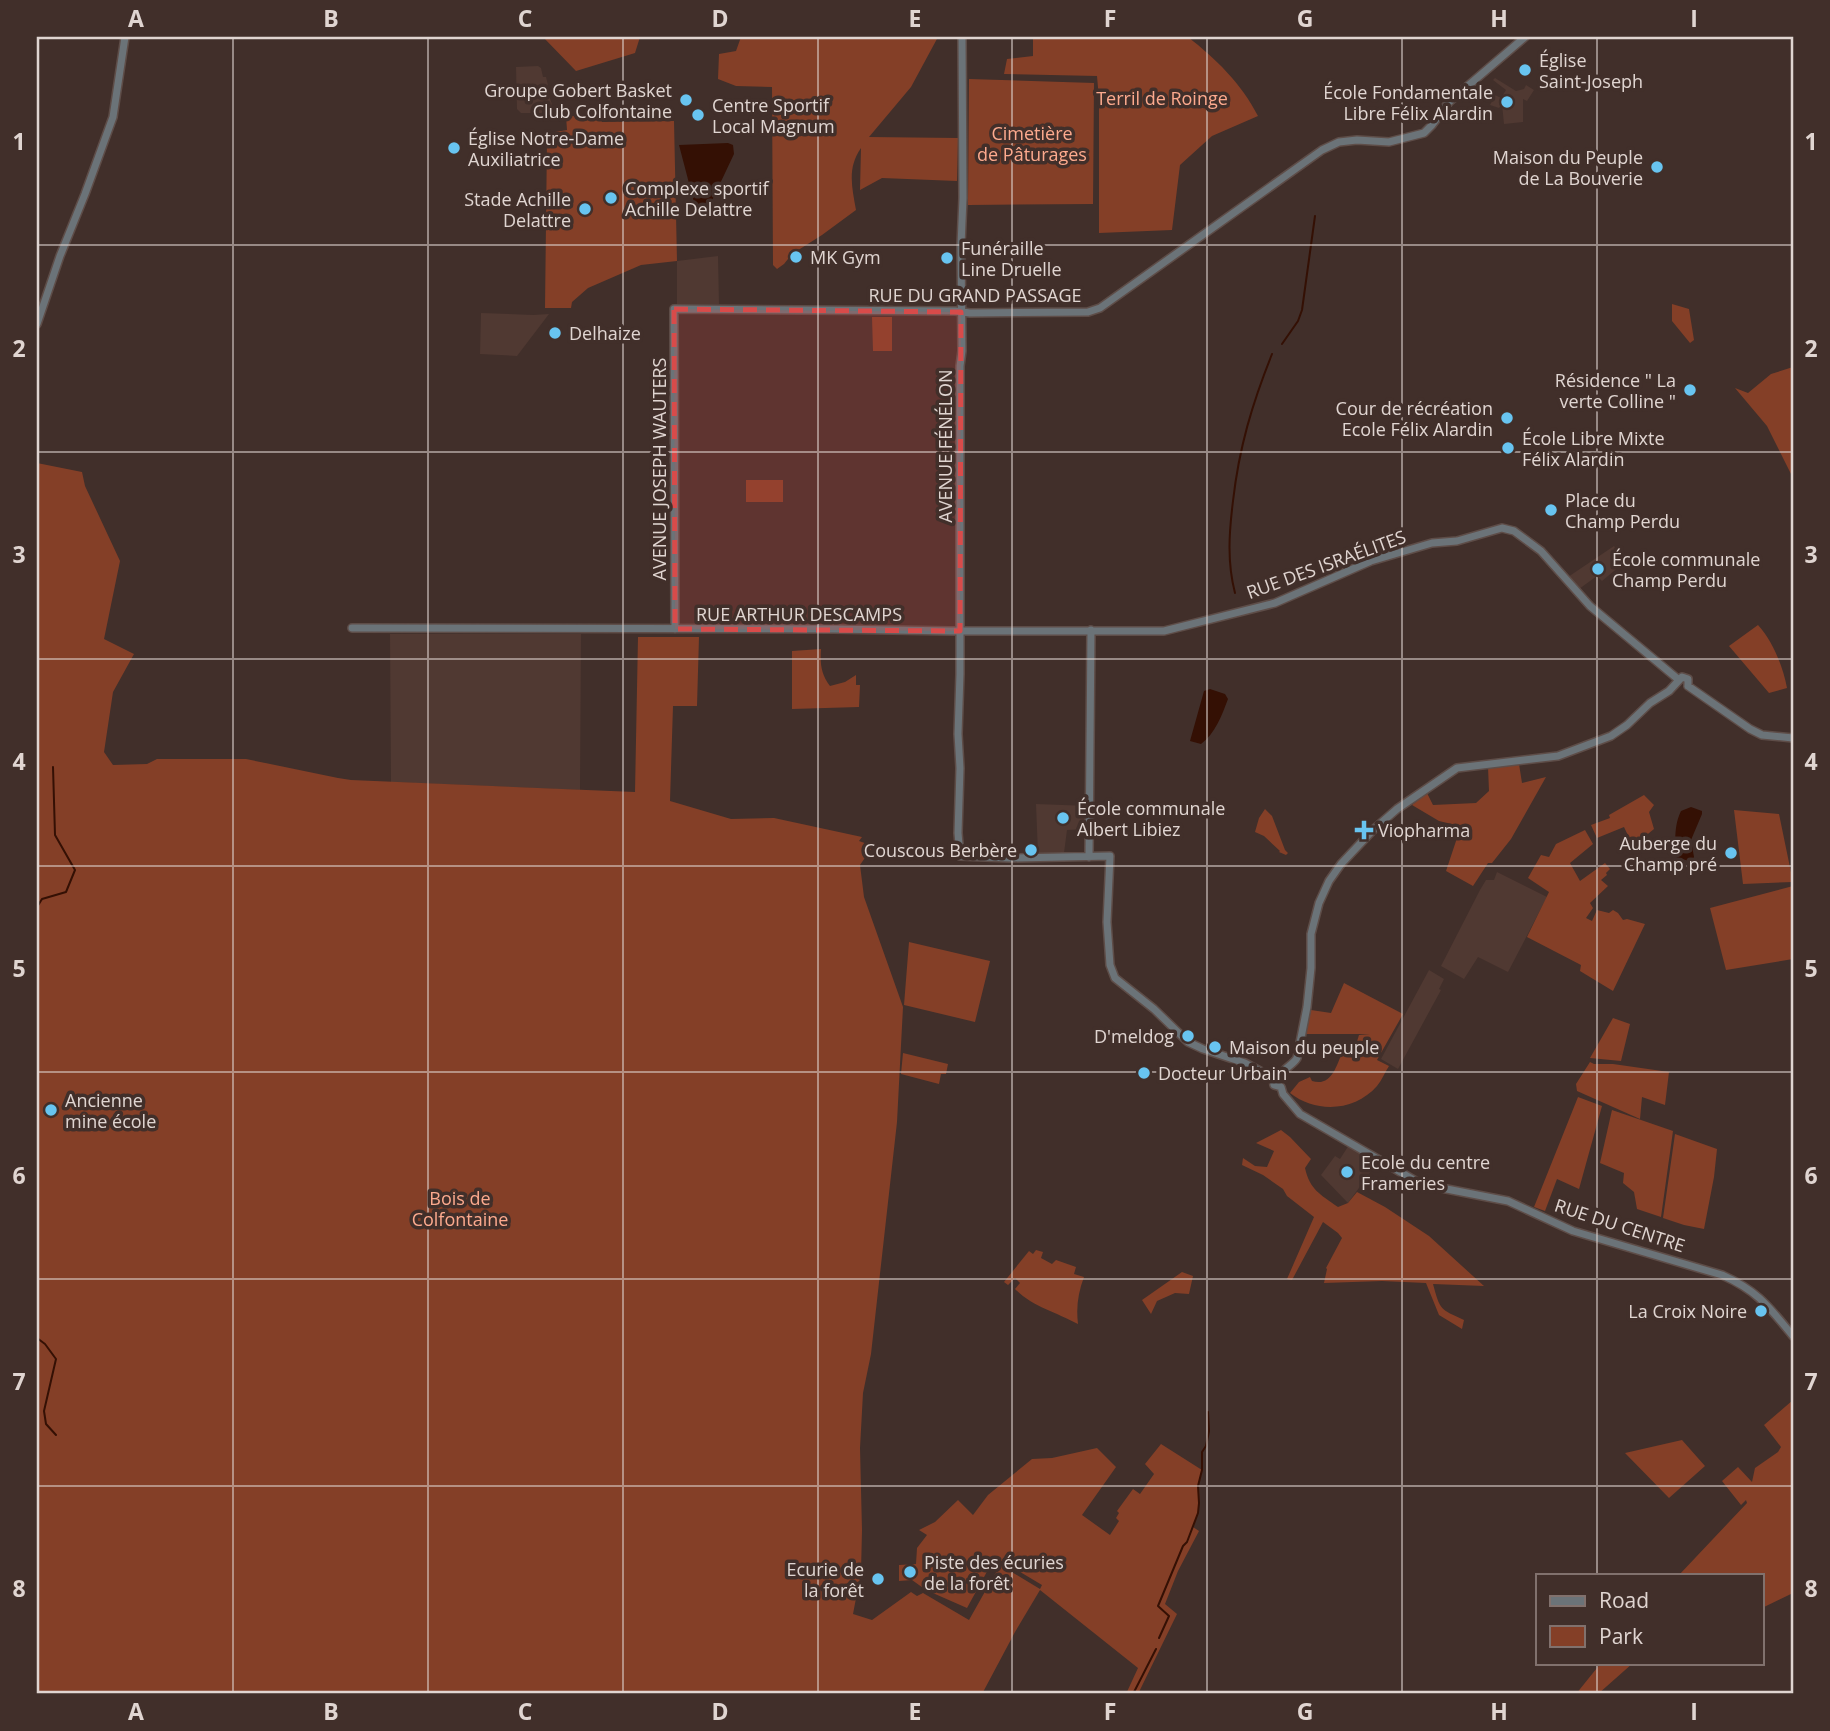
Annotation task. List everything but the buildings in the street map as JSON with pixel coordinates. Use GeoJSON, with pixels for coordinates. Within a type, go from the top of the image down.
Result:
{"type":"FeatureCollection","features":[{"type":"Feature","properties":{"kind":"street"},"geometry":{"type":"LineString","coordinates":[[37,324],[113,117],[125,37]]}},
{"type":"Feature","properties":{"kind":"street","name":"AVENUE FÉNÉLON"},"geometry":{"type":"LineString","coordinates":[[962,37],[960,856],[1089,857]]}},
{"type":"Feature","properties":{"kind":"street","name":"RUE DU GRAND PASSAGE"},"geometry":{"type":"LineString","coordinates":[[674,309],[1088,312],[1100,308],[1311,158],[1339,142],[1390,142],[1424,133],[1449,102],[1525,37]]}},
{"type":"Feature","properties":{"kind":"street","name":"AVENUE JOSEPH WAUTERS"},"geometry":{"type":"LineString","coordinates":[[674,309],[676,629]]}},
{"type":"Feature","properties":{"kind":"street","name":"RUE DES ISRAÉLITES"},"geometry":{"type":"LineString","coordinates":[[1243,611],[1275,603],[1371,561],[1432,543],[1457,541],[1502,528],[1514,531],[1541,551],[1590,606],[1682,684]]}},
{"type":"Feature","properties":{"kind":"street","name":"RUE ARTHUR DESCAMPS"},"geometry":{"type":"LineString","coordinates":[[352,628],[1164,631],[1243,611]]}},
{"type":"Feature","properties":{"kind":"street"},"geometry":{"type":"LineString","coordinates":[[1091,631],[1089,857],[1110,856],[1107,922],[1110,965],[1117,980],[1156,1010],[1189,1043],[1277,1076],[1297,1058],[1307,1007],[1311,934],[1319,903],[1329,881],[1341,864],[1381,822],[1454,769],[1556,757],[1573,752],[1615,734],[1650,704],[1682,684],[1750,729],[1762,734],[1793,738]]}},
{"type":"Feature","properties":{"kind":"street","name":"RUE DU CENTRE"},"geometry":{"type":"LineString","coordinates":[[1277,1076],[1274,1085],[1281,1087],[1300,1114],[1413,1180],[1444,1190],[1508,1201],[1573,1231],[1722,1275],[1757,1294],[1793,1336]]}},
{"type":"Feature","properties":{"kind":"highlighted area"},"geometry":{"type":"Polygon","coordinates":[[[674,309],[961,312],[960,631],[675,629],[674,309]]]}},
{"type":"Feature","properties":{"kind":"shaded area"},"geometry":{"type":"Polygon","coordinates":[[[538,66],[543,77],[546,77],[547,90],[555,113],[521,113],[517,109],[516,67],[538,66]]]}},
{"type":"Feature","properties":{"kind":"shaded area","name":"École Fondamentale Libre Félix Alardin"},"geometry":{"type":"Polygon","coordinates":[[[1495,78],[1516,91],[1524,89],[1526,85],[1534,90],[1527,101],[1523,99],[1523,122],[1504,124],[1502,104],[1499,108],[1490,105],[1495,95],[1501,98],[1506,90],[1493,80],[1495,78]]]}},
{"type":"Feature","properties":{"kind":"shaded area"},"geometry":{"type":"Polygon","coordinates":[[[679,145],[733,145],[734,154],[709,207],[698,211],[679,145]]]}},
{"type":"Feature","properties":{"kind":"shaded area"},"geometry":{"type":"Polygon","coordinates":[[[718,256],[719,304],[677,304],[677,261],[718,256]]]}},
{"type":"Feature","properties":{"kind":"shaded area"},"geometry":{"type":"Polygon","coordinates":[[[481,313],[549,314],[517,356],[480,354],[481,313]]]}},
{"type":"Feature","properties":{"kind":"shaded area","name":"École communale Champ Perdu"},"geometry":{"type":"Polygon","coordinates":[[[1614,546],[1623,557],[1618,561],[1621,565],[1602,581],[1597,576],[1579,589],[1568,577],[1614,546]]]}},
{"type":"Feature","properties":{"kind":"shaded area"},"geometry":{"type":"Polygon","coordinates":[[[390,634],[581,634],[580,790],[391,782],[390,634]]]}},
{"type":"Feature","properties":{"kind":"shaded area"},"geometry":{"type":"Polygon","coordinates":[[[1210,689],[1225,694],[1228,699],[1214,730],[1201,744],[1190,741],[1204,691],[1210,689]]]}},
{"type":"Feature","properties":{"kind":"shaded area","name":"École communale Albert Libiez"},"geometry":{"type":"Polygon","coordinates":[[[1036,804],[1090,806],[1086,829],[1067,830],[1064,853],[1038,854],[1036,804]]]}},
{"type":"Feature","properties":{"kind":"shaded area"},"geometry":{"type":"Polygon","coordinates":[[[1691,807],[1702,811],[1691,840],[1694,857],[1692,862],[1676,857],[1675,845],[1676,827],[1681,811],[1691,807]]]}},
{"type":"Feature","properties":{"kind":"shaded area"},"geometry":{"type":"Polygon","coordinates":[[[1497,872],[1547,897],[1508,972],[1478,957],[1464,979],[1441,966],[1480,890],[1486,880],[1494,880],[1497,872]]]}},
{"type":"Feature","properties":{"kind":"shaded area"},"geometry":{"type":"Polygon","coordinates":[[[1429,970],[1444,979],[1439,989],[1441,990],[1398,1069],[1381,1059],[1429,970]]]}},
{"type":"Feature","properties":{"kind":"shaded area","name":"Ecole du centre Frameries"},"geometry":{"type":"Polygon","coordinates":[[[1349,1145],[1377,1163],[1348,1203],[1321,1175],[1335,1156],[1340,1159],[1349,1145]]]}},
{"type":"Feature","properties":{"kind":"green space"},"geometry":{"type":"Polygon","coordinates":[[[543,37],[640,37],[635,53],[576,71],[543,37]]]}},
{"type":"Feature","properties":{"kind":"green space"},"geometry":{"type":"Polygon","coordinates":[[[741,37],[938,37],[911,87],[869,137],[958,138],[957,181],[882,178],[860,190],[861,148],[852,170],[856,210],[792,254],[777,269],[773,265],[772,87],[736,86],[718,79],[719,54],[736,51],[741,37]]]}},
{"type":"Feature","properties":{"kind":"green space","name":"Terril de Roinge"},"geometry":{"type":"Polygon","coordinates":[[[1033,37],[1188,37],[1227,72],[1258,116],[1212,136],[1180,165],[1172,230],[1099,233],[1097,76],[1004,74],[1007,59],[1033,56],[1033,37]]]}},
{"type":"Feature","properties":{"kind":"green space","name":"Cimetière de Pâturages"},"geometry":{"type":"Polygon","coordinates":[[[969,79],[1094,83],[1093,204],[968,205],[969,79]]]}},
{"type":"Feature","properties":{"kind":"green space","name":"Complexe sportif Achille Delattre"},"geometry":{"type":"Polygon","coordinates":[[[595,111],[602,122],[674,121],[677,261],[641,265],[588,288],[572,302],[571,308],[545,308],[547,139],[549,133],[567,130],[566,116],[581,116],[595,111]]]}},
{"type":"Feature","properties":{"kind":"green space"},"geometry":{"type":"Polygon","coordinates":[[[1672,304],[1689,309],[1694,340],[1690,343],[1672,321],[1672,304]]]}},
{"type":"Feature","properties":{"kind":"green space"},"geometry":{"type":"Polygon","coordinates":[[[872,317],[892,317],[892,351],[873,351],[872,317]]]}},
{"type":"Feature","properties":{"kind":"green space"},"geometry":{"type":"Polygon","coordinates":[[[1793,367],[1791,474],[1767,426],[1735,388],[1748,393],[1771,374],[1793,367]]]}},
{"type":"Feature","properties":{"kind":"green space","name":"Bois de Colfontaine"},"geometry":{"type":"Polygon","coordinates":[[[37,463],[82,472],[85,486],[120,561],[104,639],[134,654],[113,692],[104,752],[113,765],[147,764],[157,759],[246,759],[351,780],[635,792],[638,637],[699,637],[697,706],[673,706],[670,801],[731,819],[774,818],[862,837],[859,841],[873,846],[860,865],[864,897],[903,1007],[897,1122],[871,1354],[863,1393],[860,1448],[861,1572],[853,1614],[872,1620],[911,1592],[917,1596],[923,1593],[969,1620],[1000,1565],[1040,1589],[1042,1585],[995,1557],[967,1608],[926,1590],[912,1580],[899,1581],[899,1565],[916,1564],[917,1548],[927,1535],[919,1530],[935,1522],[958,1500],[973,1515],[988,1495],[1032,1459],[1052,1458],[1097,1448],[1116,1467],[1082,1515],[1110,1535],[1119,1521],[1116,1518],[1119,1513],[1117,1511],[1133,1489],[1140,1494],[1154,1474],[1145,1464],[1161,1444],[1202,1470],[1198,1510],[1193,1527],[1199,1531],[1178,1571],[1165,1604],[1177,1614],[1138,1694],[1126,1694],[1138,1668],[1040,1590],[982,1694],[37,1694],[37,463]]]}},
{"type":"Feature","properties":{"kind":"green space"},"geometry":{"type":"Polygon","coordinates":[[[746,480],[783,480],[783,502],[746,502],[746,480]]]}},
{"type":"Feature","properties":{"kind":"green space"},"geometry":{"type":"Polygon","coordinates":[[[1758,625],[1777,655],[1787,688],[1769,693],[1729,646],[1758,625]]]}},
{"type":"Feature","properties":{"kind":"green space"},"geometry":{"type":"Polygon","coordinates":[[[821,649],[822,669],[830,686],[845,682],[856,675],[856,685],[860,685],[859,707],[792,709],[792,651],[821,649]]]}},
{"type":"Feature","properties":{"kind":"green space"},"geometry":{"type":"Polygon","coordinates":[[[1519,764],[1522,783],[1546,777],[1511,839],[1492,863],[1488,863],[1473,886],[1446,871],[1458,835],[1463,832],[1464,827],[1439,821],[1412,805],[1427,793],[1433,805],[1476,803],[1489,791],[1488,767],[1519,764]]]}},
{"type":"Feature","properties":{"kind":"green space"},"geometry":{"type":"Polygon","coordinates":[[[1644,795],[1654,805],[1649,812],[1654,829],[1633,846],[1624,827],[1597,838],[1591,825],[1610,818],[1609,815],[1644,795]]]}},
{"type":"Feature","properties":{"kind":"green space"},"geometry":{"type":"Polygon","coordinates":[[[1265,809],[1272,816],[1288,853],[1286,855],[1279,852],[1264,836],[1255,832],[1265,809]]]}},
{"type":"Feature","properties":{"kind":"green space"},"geometry":{"type":"Polygon","coordinates":[[[1734,810],[1779,814],[1793,882],[1743,884],[1734,810]]]}},
{"type":"Feature","properties":{"kind":"green space"},"geometry":{"type":"Polygon","coordinates":[[[1585,830],[1593,844],[1570,863],[1580,881],[1605,863],[1610,869],[1601,880],[1608,886],[1590,903],[1593,908],[1586,918],[1592,921],[1597,910],[1609,913],[1613,910],[1623,920],[1645,924],[1613,991],[1580,971],[1581,965],[1527,937],[1549,892],[1528,878],[1541,855],[1549,857],[1556,844],[1585,830]]]}},
{"type":"Feature","properties":{"kind":"green space"},"geometry":{"type":"Polygon","coordinates":[[[1793,886],[1793,959],[1726,970],[1710,908],[1793,886]]]}},
{"type":"Feature","properties":{"kind":"green space"},"geometry":{"type":"Polygon","coordinates":[[[909,942],[990,961],[975,1022],[904,1005],[909,942]]]}},
{"type":"Feature","properties":{"kind":"green space"},"geometry":{"type":"Polygon","coordinates":[[[1344,983],[1403,1014],[1377,1060],[1389,1066],[1377,1086],[1358,1101],[1324,1107],[1301,1100],[1290,1093],[1299,1082],[1310,1077],[1312,1081],[1324,1081],[1335,1070],[1342,1053],[1353,1054],[1359,1035],[1370,1034],[1306,1034],[1311,1010],[1331,1013],[1344,983]]]}},
{"type":"Feature","properties":{"kind":"green space"},"geometry":{"type":"Polygon","coordinates":[[[1613,1018],[1630,1024],[1621,1061],[1590,1058],[1613,1018]]]}},
{"type":"Feature","properties":{"kind":"green space"},"geometry":{"type":"Polygon","coordinates":[[[903,1053],[948,1064],[946,1074],[941,1074],[939,1084],[901,1074],[903,1053]]]}},
{"type":"Feature","properties":{"kind":"green space"},"geometry":{"type":"Polygon","coordinates":[[[1590,1062],[1669,1072],[1665,1105],[1642,1097],[1640,1119],[1577,1091],[1576,1084],[1590,1062]]]}},
{"type":"Feature","properties":{"kind":"green space"},"geometry":{"type":"Polygon","coordinates":[[[1578,1097],[1602,1106],[1579,1189],[1557,1179],[1545,1211],[1534,1207],[1578,1097]]]}},
{"type":"Feature","properties":{"kind":"green space"},"geometry":{"type":"Polygon","coordinates":[[[1612,1110],[1673,1131],[1661,1217],[1637,1209],[1634,1192],[1623,1183],[1624,1173],[1600,1163],[1612,1110]]]}},
{"type":"Feature","properties":{"kind":"green space"},"geometry":{"type":"Polygon","coordinates":[[[1281,1130],[1311,1159],[1305,1168],[1310,1182],[1321,1195],[1338,1207],[1348,1203],[1357,1192],[1385,1207],[1429,1236],[1484,1286],[1433,1284],[1442,1308],[1464,1320],[1462,1329],[1439,1315],[1426,1283],[1324,1283],[1326,1268],[1342,1238],[1323,1222],[1292,1280],[1287,1279],[1314,1217],[1287,1196],[1283,1189],[1242,1165],[1243,1158],[1255,1166],[1267,1167],[1274,1151],[1256,1143],[1281,1130]]]}},
{"type":"Feature","properties":{"kind":"green space"},"geometry":{"type":"Polygon","coordinates":[[[1675,1134],[1717,1149],[1704,1229],[1663,1218],[1675,1134]]]}},
{"type":"Feature","properties":{"kind":"green space"},"geometry":{"type":"Polygon","coordinates":[[[1036,1250],[1043,1252],[1041,1258],[1052,1264],[1056,1260],[1076,1267],[1074,1274],[1084,1277],[1078,1300],[1078,1324],[1022,1295],[1015,1289],[1020,1283],[1015,1278],[1008,1285],[1004,1282],[1029,1251],[1033,1254],[1036,1250]]]}},
{"type":"Feature","properties":{"kind":"green space"},"geometry":{"type":"Polygon","coordinates":[[[1182,1272],[1193,1276],[1189,1294],[1175,1293],[1157,1301],[1151,1314],[1142,1300],[1182,1272]]]}},
{"type":"Feature","properties":{"kind":"green space"},"geometry":{"type":"Polygon","coordinates":[[[1793,1400],[1793,1593],[1764,1607],[1764,1574],[1680,1574],[1747,1503],[1746,1500],[1741,1505],[1722,1481],[1738,1467],[1752,1482],[1755,1468],[1781,1447],[1764,1425],[1793,1400]]]}},
{"type":"Feature","properties":{"kind":"green space"},"geometry":{"type":"Polygon","coordinates":[[[1682,1440],[1705,1466],[1669,1498],[1625,1453],[1682,1440]]]}},
{"type":"Feature","properties":{"kind":"green space"},"geometry":{"type":"Polygon","coordinates":[[[1600,1664],[1632,1664],[1598,1694],[1576,1694],[1600,1664]]]}},
{"type":"Feature","properties":{"kind":"waterway"},"geometry":{"type":"LineString","coordinates":[[1282,344],[1298,321],[1302,310],[1315,216]]}},
{"type":"Feature","properties":{"kind":"waterway"},"geometry":{"type":"LineString","coordinates":[[1235,593],[1231,570],[1230,525],[1236,482],[1247,426],[1272,354]]}},
{"type":"Feature","properties":{"kind":"waterway"},"geometry":{"type":"LineString","coordinates":[[37,907],[42,899],[66,892],[75,870],[55,835],[53,767]]}},
{"type":"Feature","properties":{"kind":"waterway"},"geometry":{"type":"LineString","coordinates":[[37,952],[37,960]]}},
{"type":"Feature","properties":{"kind":"waterway"},"geometry":{"type":"LineString","coordinates":[[37,1338],[56,1359],[44,1411],[46,1424],[56,1435]]}},
{"type":"Feature","properties":{"kind":"waterway"},"geometry":{"type":"LineString","coordinates":[[1159,1638],[1169,1616],[1158,1606],[1198,1513],[1202,1452],[1209,1431],[1208,1412]]}},
{"type":"Feature","properties":{"kind":"waterway"},"geometry":{"type":"LineString","coordinates":[[1133,1694],[1156,1649]]}},
{"type":"Feature","properties":{"kind":"place","name":"Église Saint-Joseph"},"geometry":{"type":"Point","coordinates":[1525,70]}},
{"type":"Feature","properties":{"kind":"place","name":"Groupe Gobert Basket Club Colfontaine"},"geometry":{"type":"Point","coordinates":[686,100]}},
{"type":"Feature","properties":{"kind":"place","name":"École Fondamentale Libre Félix Alardin"},"geometry":{"type":"Point","coordinates":[1507,102]}},
{"type":"Feature","properties":{"kind":"place","name":"Centre Sportif Local Magnum"},"geometry":{"type":"Point","coordinates":[698,115]}},
{"type":"Feature","properties":{"kind":"place","name":"Église Notre-Dame Auxiliatrice"},"geometry":{"type":"Point","coordinates":[454,148]}},
{"type":"Feature","properties":{"kind":"place","name":"Maison du Peuple de La Bouverie"},"geometry":{"type":"Point","coordinates":[1657,167]}},
{"type":"Feature","properties":{"kind":"place","name":"Complexe sportif Achille Delattre"},"geometry":{"type":"Point","coordinates":[611,198]}},
{"type":"Feature","properties":{"kind":"place","name":"Stade Achille Delattre"},"geometry":{"type":"Point","coordinates":[585,209]}},
{"type":"Feature","properties":{"kind":"place","name":"MK Gym"},"geometry":{"type":"Point","coordinates":[796,257]}},
{"type":"Feature","properties":{"kind":"place","name":"Funéraille Line Druelle"},"geometry":{"type":"Point","coordinates":[947,258]}},
{"type":"Feature","properties":{"kind":"place","name":"Delhaize"},"geometry":{"type":"Point","coordinates":[555,333]}},
{"type":"Feature","properties":{"kind":"place","name":"Résidence \" La verte Colline \""},"geometry":{"type":"Point","coordinates":[1690,390]}},
{"type":"Feature","properties":{"kind":"place","name":"Cour de récréation Ecole Félix Alardin"},"geometry":{"type":"Point","coordinates":[1507,418]}},
{"type":"Feature","properties":{"kind":"place","name":"École Libre Mixte Félix Alardin"},"geometry":{"type":"Point","coordinates":[1508,448]}},
{"type":"Feature","properties":{"kind":"place","name":"Place du Champ Perdu"},"geometry":{"type":"Point","coordinates":[1551,510]}},
{"type":"Feature","properties":{"kind":"place","name":"École communale Champ Perdu"},"geometry":{"type":"Point","coordinates":[1598,569]}},
{"type":"Feature","properties":{"kind":"place","name":"École communale Albert Libiez"},"geometry":{"type":"Point","coordinates":[1063,818]}},
{"type":"Feature","properties":{"kind":"place","name":"Viopharma"},"geometry":{"type":"Point","coordinates":[1364,830]}},
{"type":"Feature","properties":{"kind":"place","name":"Couscous Berbère"},"geometry":{"type":"Point","coordinates":[1031,850]}},
{"type":"Feature","properties":{"kind":"place","name":"Auberge du Champ pré"},"geometry":{"type":"Point","coordinates":[1731,853]}},
{"type":"Feature","properties":{"kind":"place","name":"D'meldog"},"geometry":{"type":"Point","coordinates":[1188,1036]}},
{"type":"Feature","properties":{"kind":"place","name":"Maison du peuple"},"geometry":{"type":"Point","coordinates":[1215,1047]}},
{"type":"Feature","properties":{"kind":"place","name":"Docteur Urbain"},"geometry":{"type":"Point","coordinates":[1144,1073]}},
{"type":"Feature","properties":{"kind":"place","name":"Ancienne mine école"},"geometry":{"type":"Point","coordinates":[51,1110]}},
{"type":"Feature","properties":{"kind":"place","name":"Ecole du centre Frameries"},"geometry":{"type":"Point","coordinates":[1347,1172]}},
{"type":"Feature","properties":{"kind":"place","name":"La Croix Noire"},"geometry":{"type":"Point","coordinates":[1761,1311]}},
{"type":"Feature","properties":{"kind":"place","name":"Piste des écuries de la forêt"},"geometry":{"type":"Point","coordinates":[910,1572]}},
{"type":"Feature","properties":{"kind":"place","name":"Ecurie de la forêt"},"geometry":{"type":"Point","coordinates":[878,1579]}}]}
